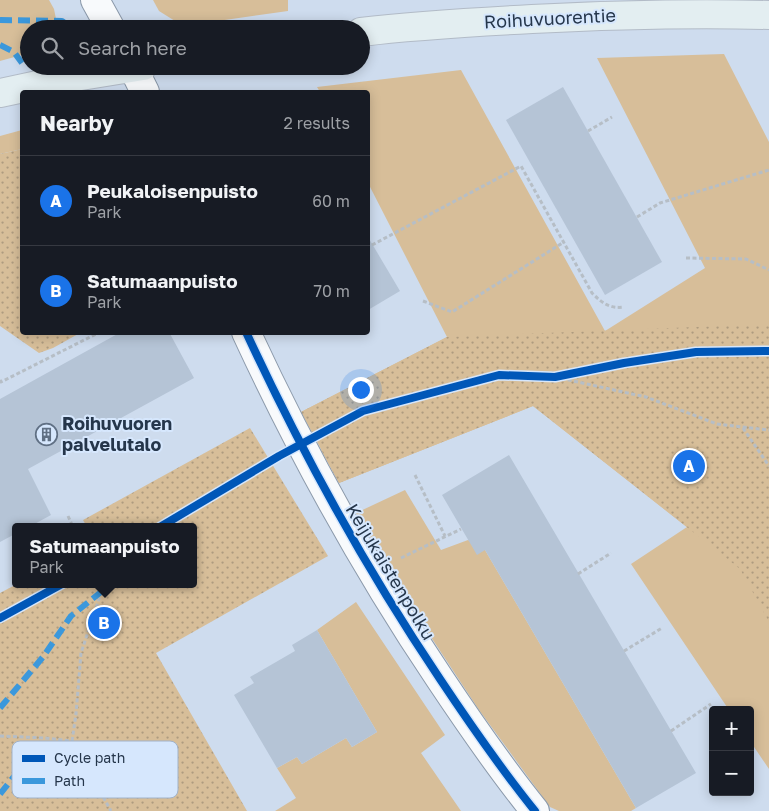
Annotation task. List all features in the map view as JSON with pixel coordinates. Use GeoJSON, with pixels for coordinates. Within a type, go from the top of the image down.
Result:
{"type":"FeatureCollection","features":[{"type":"Feature","properties":{"kind":"main road","name":"Roihuvuorentie"},"geometry":{"type":"LineString","coordinates":[[370,31],[409,26],[569,17],[660,14],[769,15]]}},
{"type":"Feature","properties":{"kind":"main road"},"geometry":{"type":"LineString","coordinates":[[0,93],[87,75]]}},
{"type":"Feature","properties":{"kind":"street"},"geometry":{"type":"LineString","coordinates":[[95,0],[106,20]]}},
{"type":"Feature","properties":{"kind":"street"},"geometry":{"type":"LineString","coordinates":[[139,75],[144,90]]}},
{"type":"Feature","properties":{"kind":"street","name":"Keijukaistenpolku"},"geometry":{"type":"LineString","coordinates":[[247,335],[300,446],[371,572],[467,720],[535,811]]}},
{"type":"Feature","properties":{"kind":"path"},"geometry":{"type":"LineString","coordinates":[[588,131],[612,117]]}},
{"type":"Feature","properties":{"kind":"path"},"geometry":{"type":"LineString","coordinates":[[372,245],[521,166],[592,293],[602,304],[615,308],[624,307]]}},
{"type":"Feature","properties":{"kind":"path"},"geometry":{"type":"LineString","coordinates":[[637,217],[660,203],[769,170]]}},
{"type":"Feature","properties":{"kind":"path"},"geometry":{"type":"LineString","coordinates":[[423,301],[452,312],[564,242]]}},
{"type":"Feature","properties":{"kind":"path"},"geometry":{"type":"LineString","coordinates":[[686,258],[746,259],[769,270]]}},
{"type":"Feature","properties":{"kind":"path"},"geometry":{"type":"LineString","coordinates":[[0,380],[1,382],[94,335]]}},
{"type":"Feature","properties":{"kind":"path"},"geometry":{"type":"LineString","coordinates":[[556,377],[575,373]]}},
{"type":"Feature","properties":{"kind":"path"},"geometry":{"type":"LineString","coordinates":[[546,376],[646,397],[717,424],[769,430]]}},
{"type":"Feature","properties":{"kind":"path"},"geometry":{"type":"LineString","coordinates":[[742,428],[769,466]]}},
{"type":"Feature","properties":{"kind":"path"},"geometry":{"type":"LineString","coordinates":[[415,475],[445,536]]}},
{"type":"Feature","properties":{"kind":"path"},"geometry":{"type":"LineString","coordinates":[[68,516],[72,523]]}},
{"type":"Feature","properties":{"kind":"path"},"geometry":{"type":"LineString","coordinates":[[371,572],[462,529]]}},
{"type":"Feature","properties":{"kind":"path"},"geometry":{"type":"LineString","coordinates":[[578,574],[611,553]]}},
{"type":"Feature","properties":{"kind":"path"},"geometry":{"type":"LineString","coordinates":[[0,736],[72,741],[81,653],[103,588]]}},
{"type":"Feature","properties":{"kind":"path"},"geometry":{"type":"LineString","coordinates":[[624,652],[662,628]]}},
{"type":"Feature","properties":{"kind":"path"},"geometry":{"type":"LineString","coordinates":[[672,731],[711,704]]}},
{"type":"Feature","properties":{"kind":"path"},"geometry":{"type":"LineString","coordinates":[[104,798],[111,811]]}},
{"type":"Feature","properties":{"kind":"shaded area"},"geometry":{"type":"Polygon","coordinates":[[[0,0],[49,0],[54,9],[56,20],[20,20],[20,55],[0,61],[0,0]]]}},
{"type":"Feature","properties":{"kind":"shaded area"},"geometry":{"type":"Polygon","coordinates":[[[153,0],[288,0],[288,11],[225,20],[173,20],[159,11],[153,0]]]}},
{"type":"Feature","properties":{"kind":"shaded area"},"geometry":{"type":"Polygon","coordinates":[[[724,54],[769,142],[769,344],[301,412],[447,337],[370,187],[370,90],[319,90],[317,87],[461,70],[605,331],[705,268],[597,58],[724,54]]]}},
{"type":"Feature","properties":{"kind":"shaded area"},"geometry":{"type":"Polygon","coordinates":[[[20,131],[20,149],[0,154],[0,136],[20,131]]]}},
{"type":"Feature","properties":{"kind":"shaded area"},"geometry":{"type":"Polygon","coordinates":[[[20,149],[20,335],[76,335],[53,348],[39,353],[0,326],[0,154],[20,149]]]}},
{"type":"Feature","properties":{"kind":"shaded area"},"geometry":{"type":"Polygon","coordinates":[[[769,324],[769,622],[740,569],[533,406],[339,483],[301,412],[447,337],[769,324]]]}},
{"type":"Feature","properties":{"kind":"shaded area"},"geometry":{"type":"Polygon","coordinates":[[[502,387],[769,484],[769,769],[754,747],[754,706],[726,706],[631,564],[687,527],[533,406],[339,483],[321,450],[370,421],[502,387]]]}},
{"type":"Feature","properties":{"kind":"shaded area"},"geometry":{"type":"Polygon","coordinates":[[[250,428],[328,556],[156,653],[247,811],[0,811],[0,593],[12,587],[197,588],[197,523],[85,523],[83,520],[250,428]]]}},
{"type":"Feature","properties":{"kind":"shaded area"},"geometry":{"type":"Polygon","coordinates":[[[405,490],[441,550],[468,540],[485,550],[636,808],[631,811],[559,811],[550,807],[479,710],[404,596],[356,513],[405,490]]]}},
{"type":"Feature","properties":{"kind":"shaded area"},"geometry":{"type":"Polygon","coordinates":[[[356,602],[445,735],[421,753],[461,811],[275,811],[296,798],[277,768],[297,757],[302,764],[346,738],[352,747],[377,732],[317,630],[356,602]]]}},
{"type":"Feature","properties":{"kind":"building"},"geometry":{"type":"Polygon","coordinates":[[[563,87],[662,262],[605,295],[506,120],[563,87]]]}},
{"type":"Feature","properties":{"kind":"building"},"geometry":{"type":"Polygon","coordinates":[[[370,240],[400,291],[370,309],[370,240]]]}},
{"type":"Feature","properties":{"kind":"building","name":"Roihuvuoren palvelutalo"},"geometry":{"type":"Polygon","coordinates":[[[116,335],[171,335],[194,378],[28,469],[51,515],[36,523],[12,523],[12,536],[0,542],[0,399],[116,335]]]}},
{"type":"Feature","properties":{"kind":"building"},"geometry":{"type":"Polygon","coordinates":[[[509,455],[696,773],[636,808],[485,550],[477,555],[442,495],[509,455]]]}},
{"type":"Feature","properties":{"kind":"building"},"geometry":{"type":"Polygon","coordinates":[[[317,630],[377,732],[352,747],[346,738],[302,764],[297,757],[277,768],[234,695],[254,683],[250,677],[295,651],[292,645],[317,630]]]}},
{"type":"Feature","properties":{"kind":"marked path"},"geometry":{"type":"LineString","coordinates":[[0,20],[20,20]]}},
{"type":"Feature","properties":{"kind":"marked path"},"geometry":{"type":"LineString","coordinates":[[0,45],[14,52],[20,60]]}},
{"type":"Feature","properties":{"kind":"marked path"},"geometry":{"type":"LineString","coordinates":[[0,708],[43,657],[71,616],[101,592]]}},
{"type":"Feature","properties":{"kind":"marked path"},"geometry":{"type":"LineString","coordinates":[[0,794],[12,779]]}},
{"type":"Feature","properties":{"kind":"cycle path"},"geometry":{"type":"LineString","coordinates":[[247,335],[312,466],[386,595],[463,713],[535,811]]}},
{"type":"Feature","properties":{"kind":"cycle path"},"geometry":{"type":"LineString","coordinates":[[167,523],[279,456],[363,411],[499,375],[555,377],[624,363],[696,352],[769,351]]}},
{"type":"Feature","properties":{"kind":"cycle path"},"geometry":{"type":"LineString","coordinates":[[0,618],[55,588]]}},
{"type":"Feature","properties":{"kind":"place","name":"Roihuvuoren palvelutalo"},"geometry":{"type":"Point","coordinates":[46,434]}},
{"type":"Feature","properties":{"kind":"place","name":"Peukaloisenpuisto"},"geometry":{"type":"Point","coordinates":[689,466]}},
{"type":"Feature","properties":{"kind":"place","name":"Satumaanpuisto"},"geometry":{"type":"Point","coordinates":[104,623]}}]}
